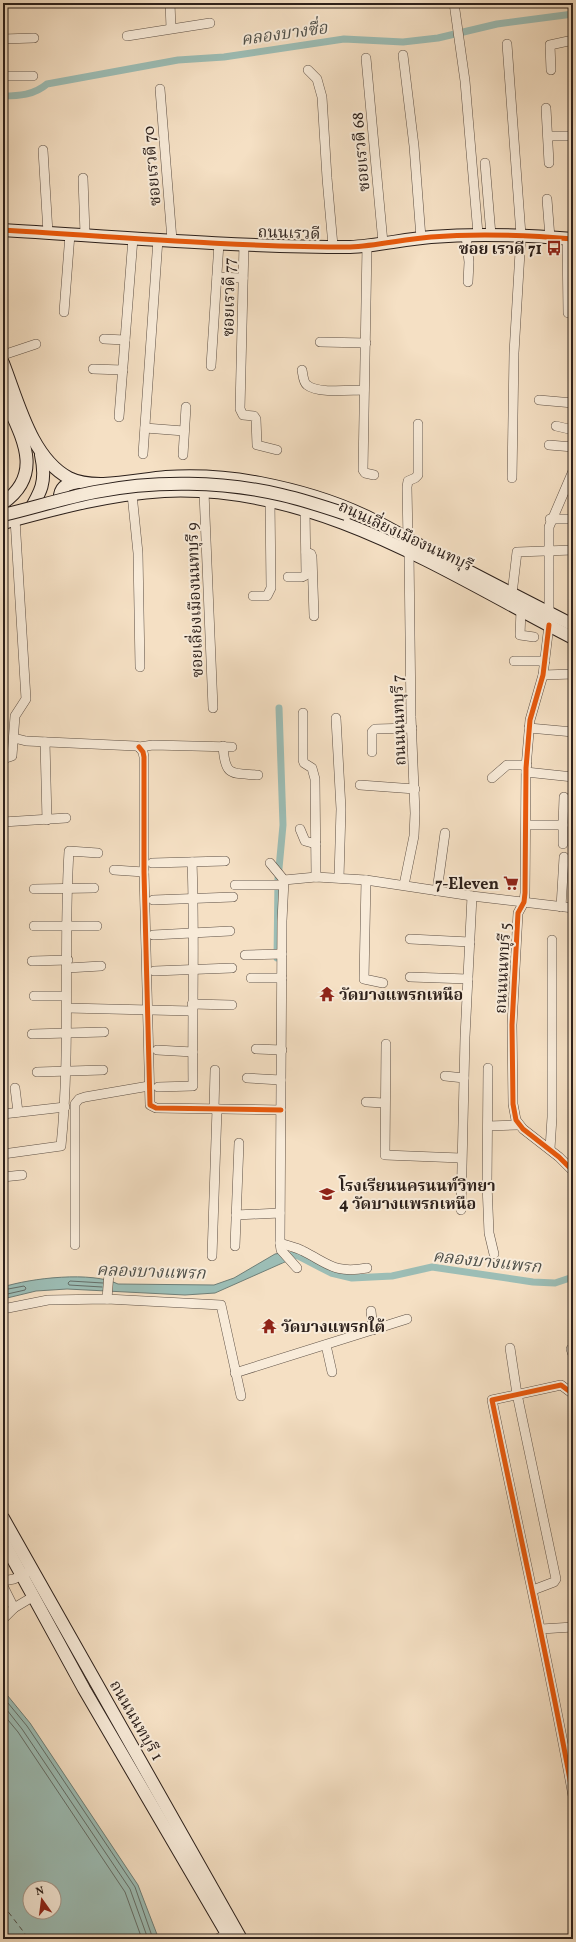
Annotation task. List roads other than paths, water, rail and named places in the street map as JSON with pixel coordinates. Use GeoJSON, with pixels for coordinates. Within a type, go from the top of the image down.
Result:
{"type":"FeatureCollection","features":[{"type":"Feature","properties":{"kind":"main road","name":"ถนนเรวดี"},"geometry":{"type":"LineString","coordinates":[[3,230],[288,247],[367,246],[420,238],[472,234],[570,238]]}},
{"type":"Feature","properties":{"kind":"main road","name":"ถนนเลี่ยงเมืองนนทบุรี"},"geometry":{"type":"LineString","coordinates":[[3,363],[32,437],[40,452],[58,471],[79,482],[105,483],[164,477],[196,476],[234,479],[302,493],[337,504],[512,594],[549,619],[573,638]]}},
{"type":"Feature","properties":{"kind":"main road"},"geometry":{"type":"LineString","coordinates":[[3,394],[26,452],[28,462],[24,480],[13,496],[3,503]]}},
{"type":"Feature","properties":{"kind":"main road","name":"ถนนเลี่ยงเมืองนนทบุรี"},"geometry":{"type":"LineString","coordinates":[[20,518],[40,492],[44,472],[40,452]]}},
{"type":"Feature","properties":{"kind":"main road"},"geometry":{"type":"LineString","coordinates":[[24,480],[28,495],[34,496],[40,492]]}},
{"type":"Feature","properties":{"kind":"main road"},"geometry":{"type":"LineString","coordinates":[[79,482],[65,486],[61,490],[60,495],[63,498],[79,504]]}},
{"type":"Feature","properties":{"kind":"main road"},"geometry":{"type":"LineString","coordinates":[[3,515],[94,492],[160,485],[230,486],[298,499],[382,526]]}},
{"type":"Feature","properties":{"kind":"main road","name":"ถนนเลี่ยงเมืองนนทบุรี"},"geometry":{"type":"LineString","coordinates":[[3,523],[79,504],[132,494],[163,491],[204,492],[270,501],[304,509],[358,528],[409,552],[521,610],[573,626]]}},
{"type":"Feature","properties":{"kind":"main road","name":"ถนนนนทบุรี 1"},"geometry":{"type":"LineString","coordinates":[[3,1518],[27,1572],[241,1939]]}},
{"type":"Feature","properties":{"kind":"main road","name":"ถนนนนทบุรี 1"},"geometry":{"type":"LineString","coordinates":[[3,1542],[27,1572],[34,1596],[84,1689],[225,1937]]}},
{"type":"Feature","properties":{"kind":"street"},"geometry":{"type":"LineString","coordinates":[[170,3],[171,28]]}},
{"type":"Feature","properties":{"kind":"street"},"geometry":{"type":"LineString","coordinates":[[367,3],[375,3]]}},
{"type":"Feature","properties":{"kind":"street"},"geometry":{"type":"LineString","coordinates":[[454,3],[460,39],[472,234],[468,282]]}},
{"type":"Feature","properties":{"kind":"street"},"geometry":{"type":"LineString","coordinates":[[127,36],[210,23]]}},
{"type":"Feature","properties":{"kind":"street"},"geometry":{"type":"LineString","coordinates":[[3,39],[34,38]]}},
{"type":"Feature","properties":{"kind":"street"},"geometry":{"type":"LineString","coordinates":[[551,70],[550,45],[573,40]]}},
{"type":"Feature","properties":{"kind":"street"},"geometry":{"type":"LineString","coordinates":[[507,44],[521,235],[514,353],[512,478]]}},
{"type":"Feature","properties":{"kind":"street"},"geometry":{"type":"LineString","coordinates":[[403,55],[414,146],[420,238]]}},
{"type":"Feature","properties":{"kind":"street","name":"ซอยเรวดี 68"},"geometry":{"type":"LineString","coordinates":[[366,58],[384,244]]}},
{"type":"Feature","properties":{"kind":"street"},"geometry":{"type":"LineString","coordinates":[[308,70],[317,79],[322,97],[333,246]]}},
{"type":"Feature","properties":{"kind":"street"},"geometry":{"type":"LineString","coordinates":[[3,76],[33,76]]}},
{"type":"Feature","properties":{"kind":"street","name":"ซอยเรวดี 70"},"geometry":{"type":"LineString","coordinates":[[160,89],[172,240]]}},
{"type":"Feature","properties":{"kind":"street"},"geometry":{"type":"LineString","coordinates":[[546,108],[549,163]]}},
{"type":"Feature","properties":{"kind":"street"},"geometry":{"type":"LineString","coordinates":[[548,136],[573,136]]}},
{"type":"Feature","properties":{"kind":"street"},"geometry":{"type":"LineString","coordinates":[[43,150],[48,233]]}},
{"type":"Feature","properties":{"kind":"street"},"geometry":{"type":"LineString","coordinates":[[485,163],[491,235]]}},
{"type":"Feature","properties":{"kind":"street"},"geometry":{"type":"LineString","coordinates":[[83,178],[85,234]]}},
{"type":"Feature","properties":{"kind":"street"},"geometry":{"type":"LineString","coordinates":[[547,199],[550,238]]}},
{"type":"Feature","properties":{"kind":"street"},"geometry":{"type":"LineString","coordinates":[[64,312],[70,234]]}},
{"type":"Feature","properties":{"kind":"street"},"geometry":{"type":"LineString","coordinates":[[119,417],[133,238]]}},
{"type":"Feature","properties":{"kind":"street"},"geometry":{"type":"LineString","coordinates":[[568,313],[570,238]]}},
{"type":"Feature","properties":{"kind":"street"},"geometry":{"type":"LineString","coordinates":[[143,454],[158,239]]}},
{"type":"Feature","properties":{"kind":"street"},"geometry":{"type":"LineString","coordinates":[[211,366],[220,243]]}},
{"type":"Feature","properties":{"kind":"street","name":"ซอยเรวดี 77"},"geometry":{"type":"LineString","coordinates":[[244,244],[241,411],[245,416],[254,416],[256,419],[257,445],[277,450]]}},
{"type":"Feature","properties":{"kind":"street"},"geometry":{"type":"LineString","coordinates":[[367,246],[363,470],[365,473],[374,475]]}},
{"type":"Feature","properties":{"kind":"street"},"geometry":{"type":"LineString","coordinates":[[217,277],[244,278]]}},
{"type":"Feature","properties":{"kind":"street"},"geometry":{"type":"LineString","coordinates":[[104,339],[125,340]]}},
{"type":"Feature","properties":{"kind":"street"},"geometry":{"type":"LineString","coordinates":[[320,342],[366,343]]}},
{"type":"Feature","properties":{"kind":"street"},"geometry":{"type":"LineString","coordinates":[[3,355],[36,344]]}},
{"type":"Feature","properties":{"kind":"street"},"geometry":{"type":"LineString","coordinates":[[93,369],[123,370]]}},
{"type":"Feature","properties":{"kind":"street"},"geometry":{"type":"LineString","coordinates":[[302,370],[307,385],[313,388],[321,390],[364,390]]}},
{"type":"Feature","properties":{"kind":"street"},"geometry":{"type":"LineString","coordinates":[[538,400],[573,403]]}},
{"type":"Feature","properties":{"kind":"street"},"geometry":{"type":"LineString","coordinates":[[183,455],[186,407]]}},
{"type":"Feature","properties":{"kind":"street"},"geometry":{"type":"LineString","coordinates":[[408,540],[407,484],[418,475],[418,424]]}},
{"type":"Feature","properties":{"kind":"street"},"geometry":{"type":"LineString","coordinates":[[556,426],[573,430]]}},
{"type":"Feature","properties":{"kind":"street"},"geometry":{"type":"LineString","coordinates":[[145,428],[184,431]]}},
{"type":"Feature","properties":{"kind":"street"},"geometry":{"type":"LineString","coordinates":[[549,445],[573,447]]}},
{"type":"Feature","properties":{"kind":"street","name":"ถนนนนทบุรี 5"},"geometry":{"type":"LineString","coordinates":[[518,1124],[513,1104],[512,1025],[518,913],[524,902],[527,825],[527,769],[530,715],[543,675],[545,661],[549,619],[548,530],[550,519],[573,471]]}},
{"type":"Feature","properties":{"kind":"street","name":"ซอยเลี่ยงเมืองนนทบุรี 9"},"geometry":{"type":"LineString","coordinates":[[204,492],[213,708]]}},
{"type":"Feature","properties":{"kind":"street"},"geometry":{"type":"LineString","coordinates":[[132,494],[138,553],[140,667]]}},
{"type":"Feature","properties":{"kind":"street"},"geometry":{"type":"LineString","coordinates":[[253,596],[268,596],[271,588],[270,501]]}},
{"type":"Feature","properties":{"kind":"street"},"geometry":{"type":"LineString","coordinates":[[288,577],[304,576],[306,552],[304,509]]}},
{"type":"Feature","properties":{"kind":"street"},"geometry":{"type":"LineString","coordinates":[[3,758],[12,756],[14,716],[24,704],[26,699],[20,518]]}},
{"type":"Feature","properties":{"kind":"street"},"geometry":{"type":"LineString","coordinates":[[550,519],[573,519]]}},
{"type":"Feature","properties":{"kind":"street"},"geometry":{"type":"LineString","coordinates":[[512,594],[515,554],[517,552],[573,550]]}},
{"type":"Feature","properties":{"kind":"street"},"geometry":{"type":"LineString","coordinates":[[306,552],[311,554],[312,557],[314,616]]}},
{"type":"Feature","properties":{"kind":"street","name":"ถนนนนทบุรี 7"},"geometry":{"type":"LineString","coordinates":[[404,885],[414,830],[415,789],[412,728],[409,552]]}},
{"type":"Feature","properties":{"kind":"street"},"geometry":{"type":"LineString","coordinates":[[521,610],[520,635],[534,637]]}},
{"type":"Feature","properties":{"kind":"street"},"geometry":{"type":"LineString","coordinates":[[514,661],[545,661]]}},
{"type":"Feature","properties":{"kind":"street"},"geometry":{"type":"LineString","coordinates":[[543,675],[573,674]]}},
{"type":"Feature","properties":{"kind":"street"},"geometry":{"type":"LineString","coordinates":[[303,713],[303,760],[304,763],[312,768],[315,779],[316,877]]}},
{"type":"Feature","properties":{"kind":"street"},"geometry":{"type":"LineString","coordinates":[[336,718],[340,809],[339,878]]}},
{"type":"Feature","properties":{"kind":"street"},"geometry":{"type":"LineString","coordinates":[[372,752],[372,732],[375,729],[412,728]]}},
{"type":"Feature","properties":{"kind":"street"},"geometry":{"type":"LineString","coordinates":[[529,728],[573,732]]}},
{"type":"Feature","properties":{"kind":"street"},"geometry":{"type":"LineString","coordinates":[[14,738],[26,741],[139,747],[153,745],[227,746],[224,764],[229,770],[235,773],[258,775]]}},
{"type":"Feature","properties":{"kind":"street"},"geometry":{"type":"LineString","coordinates":[[45,742],[47,820]]}},
{"type":"Feature","properties":{"kind":"street"},"geometry":{"type":"LineString","coordinates":[[139,747],[143,752],[144,757],[144,872],[150,1104],[152,1106],[215,1109],[281,1110]]}},
{"type":"Feature","properties":{"kind":"street"},"geometry":{"type":"LineString","coordinates":[[492,778],[508,765],[573,777]]}},
{"type":"Feature","properties":{"kind":"street"},"geometry":{"type":"LineString","coordinates":[[360,785],[415,789]]}},
{"type":"Feature","properties":{"kind":"street"},"geometry":{"type":"LineString","coordinates":[[563,844],[564,797]]}},
{"type":"Feature","properties":{"kind":"street"},"geometry":{"type":"LineString","coordinates":[[3,822],[66,818]]}},
{"type":"Feature","properties":{"kind":"street"},"geometry":{"type":"LineString","coordinates":[[527,825],[563,825]]}},
{"type":"Feature","properties":{"kind":"street"},"geometry":{"type":"LineString","coordinates":[[300,830],[305,841],[316,844]]}},
{"type":"Feature","properties":{"kind":"street"},"geometry":{"type":"LineString","coordinates":[[437,891],[445,833]]}},
{"type":"Feature","properties":{"kind":"street"},"geometry":{"type":"LineString","coordinates":[[3,1154],[61,1146],[65,1107],[66,1072],[67,888],[69,851],[98,853]]}},
{"type":"Feature","properties":{"kind":"street"},"geometry":{"type":"LineString","coordinates":[[561,907],[564,857]]}},
{"type":"Feature","properties":{"kind":"street"},"geometry":{"type":"LineString","coordinates":[[152,863],[225,861]]}},
{"type":"Feature","properties":{"kind":"street"},"geometry":{"type":"LineString","coordinates":[[158,1087],[193,1086],[192,1008],[194,932],[192,862]]}},
{"type":"Feature","properties":{"kind":"street"},"geometry":{"type":"LineString","coordinates":[[270,863],[279,884],[277,954],[278,1079],[281,1110],[281,1247],[294,1265]]}},
{"type":"Feature","properties":{"kind":"street"},"geometry":{"type":"LineString","coordinates":[[114,870],[144,872]]}},
{"type":"Feature","properties":{"kind":"street"},"geometry":{"type":"LineString","coordinates":[[235,885],[279,884],[316,877],[339,878],[366,880],[472,896],[573,908]]}},
{"type":"Feature","properties":{"kind":"street"},"geometry":{"type":"LineString","coordinates":[[366,880],[364,979],[383,983]]}},
{"type":"Feature","properties":{"kind":"street"},"geometry":{"type":"LineString","coordinates":[[34,889],[94,888]]}},
{"type":"Feature","properties":{"kind":"street"},"geometry":{"type":"LineString","coordinates":[[461,1210],[461,1158],[472,896]]}},
{"type":"Feature","properties":{"kind":"street"},"geometry":{"type":"LineString","coordinates":[[153,900],[233,897]]}},
{"type":"Feature","properties":{"kind":"street"},"geometry":{"type":"LineString","coordinates":[[34,926],[97,926]]}},
{"type":"Feature","properties":{"kind":"street"},"geometry":{"type":"LineString","coordinates":[[154,935],[230,931]]}},
{"type":"Feature","properties":{"kind":"street"},"geometry":{"type":"LineString","coordinates":[[410,939],[470,942]]}},
{"type":"Feature","properties":{"kind":"street"},"geometry":{"type":"LineString","coordinates":[[550,1149],[552,1117],[552,940]]}},
{"type":"Feature","properties":{"kind":"street"},"geometry":{"type":"LineString","coordinates":[[245,955],[277,954]]}},
{"type":"Feature","properties":{"kind":"street"},"geometry":{"type":"LineString","coordinates":[[32,961],[101,966]]}},
{"type":"Feature","properties":{"kind":"street"},"geometry":{"type":"LineString","coordinates":[[154,970],[232,968]]}},
{"type":"Feature","properties":{"kind":"street"},"geometry":{"type":"LineString","coordinates":[[251,978],[278,978]]}},
{"type":"Feature","properties":{"kind":"street"},"geometry":{"type":"LineString","coordinates":[[410,978],[468,979]]}},
{"type":"Feature","properties":{"kind":"street"},"geometry":{"type":"LineString","coordinates":[[34,996],[66,996]]}},
{"type":"Feature","properties":{"kind":"street"},"geometry":{"type":"LineString","coordinates":[[67,1008],[147,1011],[232,1005]]}},
{"type":"Feature","properties":{"kind":"street"},"geometry":{"type":"LineString","coordinates":[[32,1034],[104,1032]]}},
{"type":"Feature","properties":{"kind":"street"},"geometry":{"type":"LineString","coordinates":[[386,1044],[384,1103],[385,1155],[461,1158]]}},
{"type":"Feature","properties":{"kind":"street"},"geometry":{"type":"LineString","coordinates":[[256,1049],[278,1050]]}},
{"type":"Feature","properties":{"kind":"street"},"geometry":{"type":"LineString","coordinates":[[157,1050],[193,1052]]}},
{"type":"Feature","properties":{"kind":"street"},"geometry":{"type":"LineString","coordinates":[[488,1068],[489,1233],[494,1254]]}},
{"type":"Feature","properties":{"kind":"street"},"geometry":{"type":"LineString","coordinates":[[37,1072],[103,1070]]}},
{"type":"Feature","properties":{"kind":"street"},"geometry":{"type":"LineString","coordinates":[[212,1256],[215,1070]]}},
{"type":"Feature","properties":{"kind":"street"},"geometry":{"type":"LineString","coordinates":[[445,1076],[464,1078]]}},
{"type":"Feature","properties":{"kind":"street"},"geometry":{"type":"LineString","coordinates":[[247,1078],[278,1079]]}},
{"type":"Feature","properties":{"kind":"street"},"geometry":{"type":"LineString","coordinates":[[75,1245],[75,1104],[80,1099],[85,1097],[149,1086]]}},
{"type":"Feature","properties":{"kind":"street"},"geometry":{"type":"LineString","coordinates":[[15,1088],[18,1112]]}},
{"type":"Feature","properties":{"kind":"street"},"geometry":{"type":"LineString","coordinates":[[366,1102],[384,1103]]}},
{"type":"Feature","properties":{"kind":"street"},"geometry":{"type":"LineString","coordinates":[[3,1114],[65,1107]]}},
{"type":"Feature","properties":{"kind":"street"},"geometry":{"type":"LineString","coordinates":[[488,1126],[518,1124],[550,1149],[573,1171]]}},
{"type":"Feature","properties":{"kind":"street"},"geometry":{"type":"LineString","coordinates":[[235,1246],[239,1143]]}},
{"type":"Feature","properties":{"kind":"street"},"geometry":{"type":"LineString","coordinates":[[3,1177],[22,1175]]}},
{"type":"Feature","properties":{"kind":"street"},"geometry":{"type":"LineString","coordinates":[[236,1215],[280,1213]]}},
{"type":"Feature","properties":{"kind":"street"},"geometry":{"type":"LineString","coordinates":[[281,1247],[299,1249],[327,1265],[336,1268],[356,1270],[367,1268]]}},
{"type":"Feature","properties":{"kind":"street"},"geometry":{"type":"LineString","coordinates":[[107,1297],[109,1275]]}},
{"type":"Feature","properties":{"kind":"street"},"geometry":{"type":"LineString","coordinates":[[3,1309],[48,1300],[107,1297],[221,1305],[240,1396]]}},
{"type":"Feature","properties":{"kind":"street"},"geometry":{"type":"LineString","coordinates":[[371,1311],[373,1330]]}},
{"type":"Feature","properties":{"kind":"street"},"geometry":{"type":"LineString","coordinates":[[235,1373],[408,1319]]}},
{"type":"Feature","properties":{"kind":"street"},"geometry":{"type":"LineString","coordinates":[[326,1345],[332,1372]]}},
{"type":"Feature","properties":{"kind":"street"},"geometry":{"type":"LineString","coordinates":[[510,1348],[517,1394],[556,1579],[554,1582],[533,1590]]}},
{"type":"Feature","properties":{"kind":"street"},"geometry":{"type":"LineString","coordinates":[[573,1394],[561,1385],[492,1400],[519,1532],[541,1629],[573,1796]]}},
{"type":"Feature","properties":{"kind":"street"},"geometry":{"type":"LineString","coordinates":[[573,1400],[573,1410]]}},
{"type":"Feature","properties":{"kind":"street"},"geometry":{"type":"LineString","coordinates":[[3,1581],[8,1582],[27,1572]]}},
{"type":"Feature","properties":{"kind":"street"},"geometry":{"type":"LineString","coordinates":[[3,1586],[14,1608]]}},
{"type":"Feature","properties":{"kind":"street"},"geometry":{"type":"LineString","coordinates":[[3,1619],[14,1608],[34,1596]]}},
{"type":"Feature","properties":{"kind":"street"},"geometry":{"type":"LineString","coordinates":[[541,1629],[573,1627]]}},
{"type":"Feature","properties":{"kind":"water"},"geometry":{"type":"Polygon","coordinates":[[[281,1253],[287,1261],[215,1293],[185,1295],[67,1289],[36,1291],[3,1299],[3,1287],[29,1281],[61,1277],[93,1278],[107,1280],[118,1284],[214,1285],[234,1278],[275,1254],[281,1253]]]}},
{"type":"Feature","properties":{"kind":"water"},"geometry":{"type":"Polygon","coordinates":[[[3,1690],[30,1723],[138,1885],[158,1937],[154,1939],[3,1939],[3,1690]]]}},
{"type":"Feature","properties":{"kind":"waterway","name":"คลองบางซื่อ"},"geometry":{"type":"LineString","coordinates":[[3,96],[15,96],[32,93],[47,84],[178,60],[224,57],[344,39],[403,42],[438,38],[497,24],[573,14]]}},
{"type":"Feature","properties":{"kind":"waterway"},"geometry":{"type":"LineString","coordinates":[[277,958],[278,879],[283,825],[279,708]]}},
{"type":"Feature","properties":{"kind":"waterway","name":"คลองบางแพรก"},"geometry":{"type":"LineString","coordinates":[[282,1259],[292,1255],[298,1256],[331,1273],[352,1278],[392,1276],[432,1267],[533,1282],[555,1283],[573,1277]]}},
{"type":"Feature","properties":{"kind":"place","name":"ซอย เรวดี 71"},"geometry":{"type":"Point","coordinates":[554,248]}},
{"type":"Feature","properties":{"kind":"place","name":"7-Eleven"},"geometry":{"type":"Point","coordinates":[511,883]}},
{"type":"Feature","properties":{"kind":"place","name":"วัดบางแพรกเหนือ"},"geometry":{"type":"Point","coordinates":[327,994]}},
{"type":"Feature","properties":{"kind":"place","name":"โรงเรียนนครนนท์วิทยา 4 วัดบางแพรกเหนือ"},"geometry":{"type":"Point","coordinates":[327,1194]}},
{"type":"Feature","properties":{"kind":"place","name":"วัดบางแพรกใต้"},"geometry":{"type":"Point","coordinates":[269,1326]}}]}
